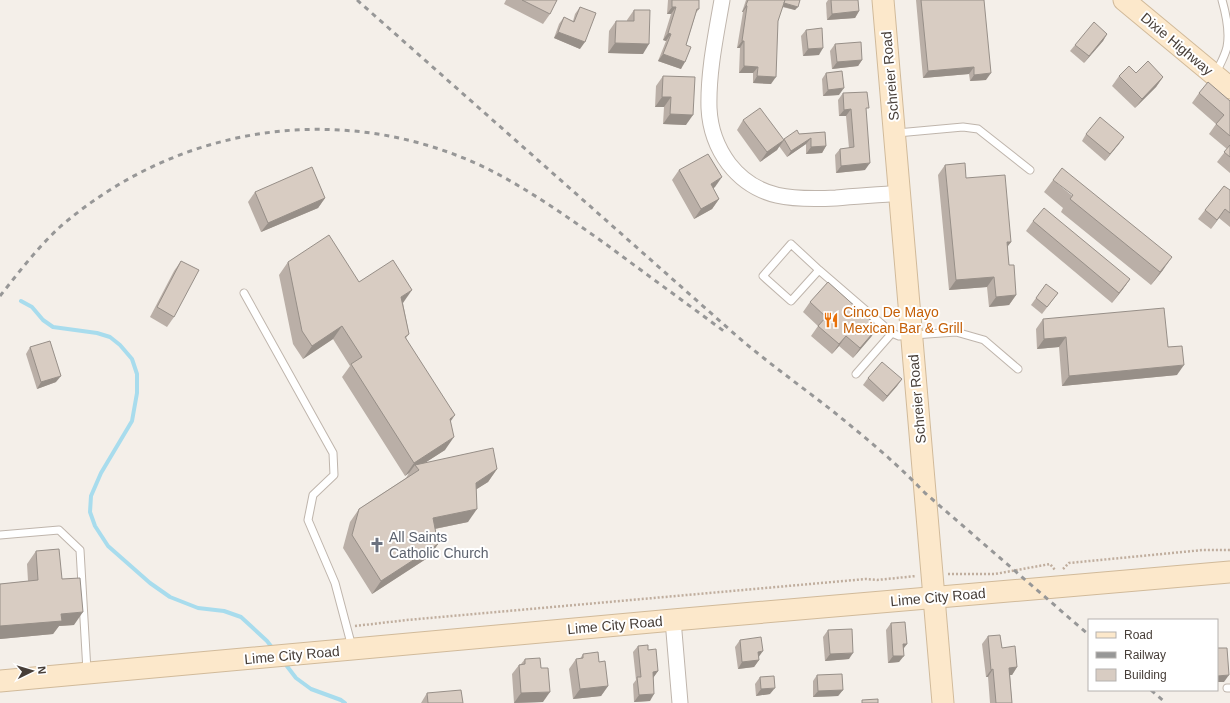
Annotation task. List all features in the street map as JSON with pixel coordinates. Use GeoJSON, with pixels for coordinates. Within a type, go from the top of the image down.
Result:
{"type":"FeatureCollection","features":[{"type":"Feature","properties":{"kind":"street"},"geometry":{"type":"LineString","coordinates":[[722,0],[712,59],[709,109],[715,138],[723,156],[737,174],[753,186],[763,191],[783,197],[804,199],[900,193]]}},
{"type":"Feature","properties":{"kind":"street","name":"Schreier Road"},"geometry":{"type":"LineString","coordinates":[[883,0],[943,703]]}},
{"type":"Feature","properties":{"kind":"street","name":"Dixie Highway"},"geometry":{"type":"LineString","coordinates":[[1124,0],[1222,82]]}},
{"type":"Feature","properties":{"kind":"street","name":"Lime City Road"},"geometry":{"type":"LineString","coordinates":[[0,681],[673,620],[1230,572]]}},
{"type":"Feature","properties":{"kind":"street"},"geometry":{"type":"LineString","coordinates":[[673,620],[680,703]]}},
{"type":"Feature","properties":{"kind":"lane"},"geometry":{"type":"LineString","coordinates":[[1222,0],[1227,24],[1227,46],[1223,60],[1222,82]]}},
{"type":"Feature","properties":{"kind":"lane"},"geometry":{"type":"LineString","coordinates":[[895,133],[963,127],[978,129],[1030,170]]}},
{"type":"Feature","properties":{"kind":"lane"},"geometry":{"type":"LineString","coordinates":[[819,270],[791,301],[763,276],[791,244],[892,333],[899,336],[956,332],[984,340],[1018,369]]}},
{"type":"Feature","properties":{"kind":"lane"},"geometry":{"type":"LineString","coordinates":[[244,293],[333,453],[334,476],[313,495],[308,520],[335,583],[353,649]]}},
{"type":"Feature","properties":{"kind":"lane"},"geometry":{"type":"LineString","coordinates":[[856,374],[892,333]]}},
{"type":"Feature","properties":{"kind":"lane"},"geometry":{"type":"LineString","coordinates":[[0,535],[59,530],[80,550],[87,673]]}},
{"type":"Feature","properties":{"kind":"path"},"geometry":{"type":"LineString","coordinates":[[347,627],[415,619],[866,579],[877,580],[932,574],[995,574],[1050,564],[1058,573],[1069,563],[1203,550],[1230,550]]}},
{"type":"Feature","properties":{"kind":"building"},"geometry":{"type":"Polygon","coordinates":[[[522,0],[557,0],[550,14],[522,0]]]}},
{"type":"Feature","properties":{"kind":"building"},"geometry":{"type":"Polygon","coordinates":[[[672,0],[699,0],[699,9],[697,9],[686,45],[691,47],[685,62],[663,54],[671,34],[668,33],[676,7],[672,7],[672,0]]]}},
{"type":"Feature","properties":{"kind":"building"},"geometry":{"type":"Polygon","coordinates":[[[748,0],[785,0],[778,21],[776,77],[757,76],[758,67],[744,66],[744,41],[742,41],[746,5],[748,0]]]}},
{"type":"Feature","properties":{"kind":"building"},"geometry":{"type":"Polygon","coordinates":[[[785,0],[800,0],[798,7],[784,3],[785,0]]]}},
{"type":"Feature","properties":{"kind":"building"},"geometry":{"type":"Polygon","coordinates":[[[831,0],[858,0],[859,11],[832,14],[831,0]]]}},
{"type":"Feature","properties":{"kind":"building"},"geometry":{"type":"Polygon","coordinates":[[[921,0],[984,0],[991,73],[974,75],[974,67],[928,71],[921,0]]]}},
{"type":"Feature","properties":{"kind":"building"},"geometry":{"type":"Polygon","coordinates":[[[580,7],[596,13],[585,42],[558,32],[564,17],[574,22],[580,7]]]}},
{"type":"Feature","properties":{"kind":"building"},"geometry":{"type":"Polygon","coordinates":[[[634,10],[650,10],[649,44],[615,43],[616,21],[634,21],[634,10]]]}},
{"type":"Feature","properties":{"kind":"building"},"geometry":{"type":"Polygon","coordinates":[[[1094,22],[1107,34],[1089,56],[1075,45],[1094,22]]]}},
{"type":"Feature","properties":{"kind":"building"},"geometry":{"type":"Polygon","coordinates":[[[822,28],[823,48],[808,49],[806,30],[822,28]]]}},
{"type":"Feature","properties":{"kind":"building"},"geometry":{"type":"Polygon","coordinates":[[[861,42],[862,60],[837,62],[835,44],[861,42]]]}},
{"type":"Feature","properties":{"kind":"building"},"geometry":{"type":"Polygon","coordinates":[[[1148,61],[1163,77],[1142,99],[1119,76],[1129,66],[1136,73],[1148,61]]]}},
{"type":"Feature","properties":{"kind":"building"},"geometry":{"type":"Polygon","coordinates":[[[842,71],[844,88],[828,90],[826,73],[842,71]]]}},
{"type":"Feature","properties":{"kind":"building"},"geometry":{"type":"Polygon","coordinates":[[[663,76],[695,77],[693,115],[670,114],[671,97],[662,97],[663,76]]]}},
{"type":"Feature","properties":{"kind":"building"},"geometry":{"type":"Polygon","coordinates":[[[1208,82],[1230,101],[1230,136],[1216,124],[1224,115],[1199,93],[1208,82]]]}},
{"type":"Feature","properties":{"kind":"building"},"geometry":{"type":"Polygon","coordinates":[[[867,92],[869,108],[866,108],[870,163],[841,166],[840,149],[854,147],[851,109],[844,110],[843,93],[867,92]]]}},
{"type":"Feature","properties":{"kind":"building"},"geometry":{"type":"Polygon","coordinates":[[[760,108],[784,140],[767,152],[743,120],[760,108]]]}},
{"type":"Feature","properties":{"kind":"building"},"geometry":{"type":"Polygon","coordinates":[[[1100,117],[1124,137],[1110,154],[1086,134],[1100,117]]]}},
{"type":"Feature","properties":{"kind":"building"},"geometry":{"type":"Polygon","coordinates":[[[797,130],[799,134],[825,132],[826,146],[811,147],[811,138],[791,151],[784,139],[797,130]]]}},
{"type":"Feature","properties":{"kind":"building"},"geometry":{"type":"Polygon","coordinates":[[[1230,145],[1230,157],[1224,152],[1230,145]]]}},
{"type":"Feature","properties":{"kind":"building"},"geometry":{"type":"Polygon","coordinates":[[[708,154],[722,177],[711,184],[719,199],[701,209],[679,170],[708,154]]]}},
{"type":"Feature","properties":{"kind":"building"},"geometry":{"type":"Polygon","coordinates":[[[965,163],[966,178],[1005,175],[1011,242],[1007,242],[1009,265],[1014,265],[1016,295],[996,297],[994,277],[956,280],[945,165],[965,163]]]}},
{"type":"Feature","properties":{"kind":"building"},"geometry":{"type":"Polygon","coordinates":[[[312,167],[325,198],[268,223],[255,192],[312,167]]]}},
{"type":"Feature","properties":{"kind":"building"},"geometry":{"type":"Polygon","coordinates":[[[1062,168],[1172,257],[1160,272],[1070,199],[1073,195],[1053,180],[1062,168]]]}},
{"type":"Feature","properties":{"kind":"building"},"geometry":{"type":"Polygon","coordinates":[[[1224,186],[1230,190],[1230,213],[1225,209],[1217,220],[1205,210],[1224,186]]]}},
{"type":"Feature","properties":{"kind":"building"},"geometry":{"type":"Polygon","coordinates":[[[1044,208],[1130,279],[1119,293],[1033,221],[1044,208]]]}},
{"type":"Feature","properties":{"kind":"building"},"geometry":{"type":"Polygon","coordinates":[[[329,235],[359,282],[393,260],[412,290],[401,297],[409,334],[405,337],[455,415],[450,419],[454,437],[414,463],[351,364],[362,357],[342,326],[312,346],[302,331],[288,262],[329,235]]]}},
{"type":"Feature","properties":{"kind":"building"},"geometry":{"type":"Polygon","coordinates":[[[181,261],[199,270],[174,317],[157,307],[181,261]]]}},
{"type":"Feature","properties":{"kind":"building","name":"Cinco De Mayo Mexican Bar & Grill"},"geometry":{"type":"Polygon","coordinates":[[[828,282],[878,327],[860,348],[846,336],[839,344],[818,326],[826,317],[810,302],[828,282]]]}},
{"type":"Feature","properties":{"kind":"building"},"geometry":{"type":"Polygon","coordinates":[[[1046,284],[1058,293],[1047,307],[1036,298],[1046,284]]]}},
{"type":"Feature","properties":{"kind":"building"},"geometry":{"type":"Polygon","coordinates":[[[1164,308],[1168,347],[1182,346],[1184,365],[1069,376],[1066,337],[1044,339],[1043,319],[1164,308]]]}},
{"type":"Feature","properties":{"kind":"building"},"geometry":{"type":"Polygon","coordinates":[[[50,341],[61,376],[41,382],[30,347],[50,341]]]}},
{"type":"Feature","properties":{"kind":"building"},"geometry":{"type":"Polygon","coordinates":[[[882,362],[902,379],[887,396],[868,378],[882,362]]]}},
{"type":"Feature","properties":{"kind":"building"},"geometry":{"type":"Polygon","coordinates":[[[493,448],[497,469],[476,483],[477,509],[433,518],[438,544],[381,581],[352,535],[359,509],[419,470],[415,465],[493,448]]]}},
{"type":"Feature","properties":{"kind":"building"},"geometry":{"type":"Polygon","coordinates":[[[59,549],[62,579],[80,578],[83,612],[61,614],[62,621],[0,626],[0,584],[38,580],[36,551],[59,549]]]}},
{"type":"Feature","properties":{"kind":"building"},"geometry":{"type":"Polygon","coordinates":[[[905,622],[907,644],[903,644],[904,656],[893,656],[891,623],[905,622]]]}},
{"type":"Feature","properties":{"kind":"building"},"geometry":{"type":"Polygon","coordinates":[[[852,629],[853,653],[830,654],[828,630],[852,629]]]}},
{"type":"Feature","properties":{"kind":"building"},"geometry":{"type":"Polygon","coordinates":[[[1000,635],[1002,648],[1015,646],[1017,667],[1009,668],[1012,703],[996,703],[988,636],[1000,635]]]}},
{"type":"Feature","properties":{"kind":"building"},"geometry":{"type":"Polygon","coordinates":[[[761,637],[763,651],[758,652],[759,660],[742,662],[740,640],[761,637]]]}},
{"type":"Feature","properties":{"kind":"building"},"geometry":{"type":"Polygon","coordinates":[[[648,645],[648,650],[656,649],[658,671],[653,672],[654,694],[639,695],[637,677],[641,677],[638,646],[648,645]]]}},
{"type":"Feature","properties":{"kind":"building"},"geometry":{"type":"Polygon","coordinates":[[[1218,648],[1227,648],[1229,675],[1218,676],[1218,648]]]}},
{"type":"Feature","properties":{"kind":"building"},"geometry":{"type":"Polygon","coordinates":[[[598,652],[599,662],[605,661],[608,686],[580,689],[576,659],[583,658],[583,654],[598,652]]]}},
{"type":"Feature","properties":{"kind":"building"},"geometry":{"type":"Polygon","coordinates":[[[540,658],[541,668],[548,668],[550,692],[521,693],[519,665],[525,664],[525,659],[540,658]]]}},
{"type":"Feature","properties":{"kind":"building"},"geometry":{"type":"Polygon","coordinates":[[[842,674],[843,690],[818,691],[817,675],[842,674]]]}},
{"type":"Feature","properties":{"kind":"building"},"geometry":{"type":"Polygon","coordinates":[[[774,676],[775,688],[761,689],[760,677],[774,676]]]}},
{"type":"Feature","properties":{"kind":"building"},"geometry":{"type":"Polygon","coordinates":[[[461,690],[463,703],[428,703],[427,693],[461,690]]]}},
{"type":"Feature","properties":{"kind":"building"},"geometry":{"type":"Polygon","coordinates":[[[878,699],[878,703],[862,703],[862,700],[878,699]]]}},
{"type":"Feature","properties":{"kind":"waterway"},"geometry":{"type":"LineString","coordinates":[[21,301],[32,307],[43,320],[53,327],[97,333],[110,337],[120,345],[132,359],[137,374],[137,393],[132,421],[101,473],[91,496],[90,512],[95,526],[108,546],[150,583],[170,597],[198,608],[224,611],[241,617],[267,641],[274,650]]}},
{"type":"Feature","properties":{"kind":"waterway"},"geometry":{"type":"LineString","coordinates":[[283,661],[296,678],[311,689],[341,700],[345,703]]}},
{"type":"Feature","properties":{"kind":"railway"},"geometry":{"type":"LineString","coordinates":[[357,0],[738,337],[870,442],[925,493],[1088,634]]}},
{"type":"Feature","properties":{"kind":"railway"},"geometry":{"type":"LineString","coordinates":[[0,296],[37,251],[61,226],[108,191],[159,164],[212,144],[267,133],[323,129],[380,134],[435,148],[490,170],[564,215],[725,332]]}},
{"type":"Feature","properties":{"kind":"railway"},"geometry":{"type":"LineString","coordinates":[[1152,691],[1166,703]]}},
{"type":"Feature","properties":{"kind":"place","name":"Cinco De Mayo Mexican Bar & Grill"},"geometry":{"type":"Point","coordinates":[831,320]}},
{"type":"Feature","properties":{"kind":"place","name":"All Saints Catholic Church"},"geometry":{"type":"Point","coordinates":[377,545]}}]}
